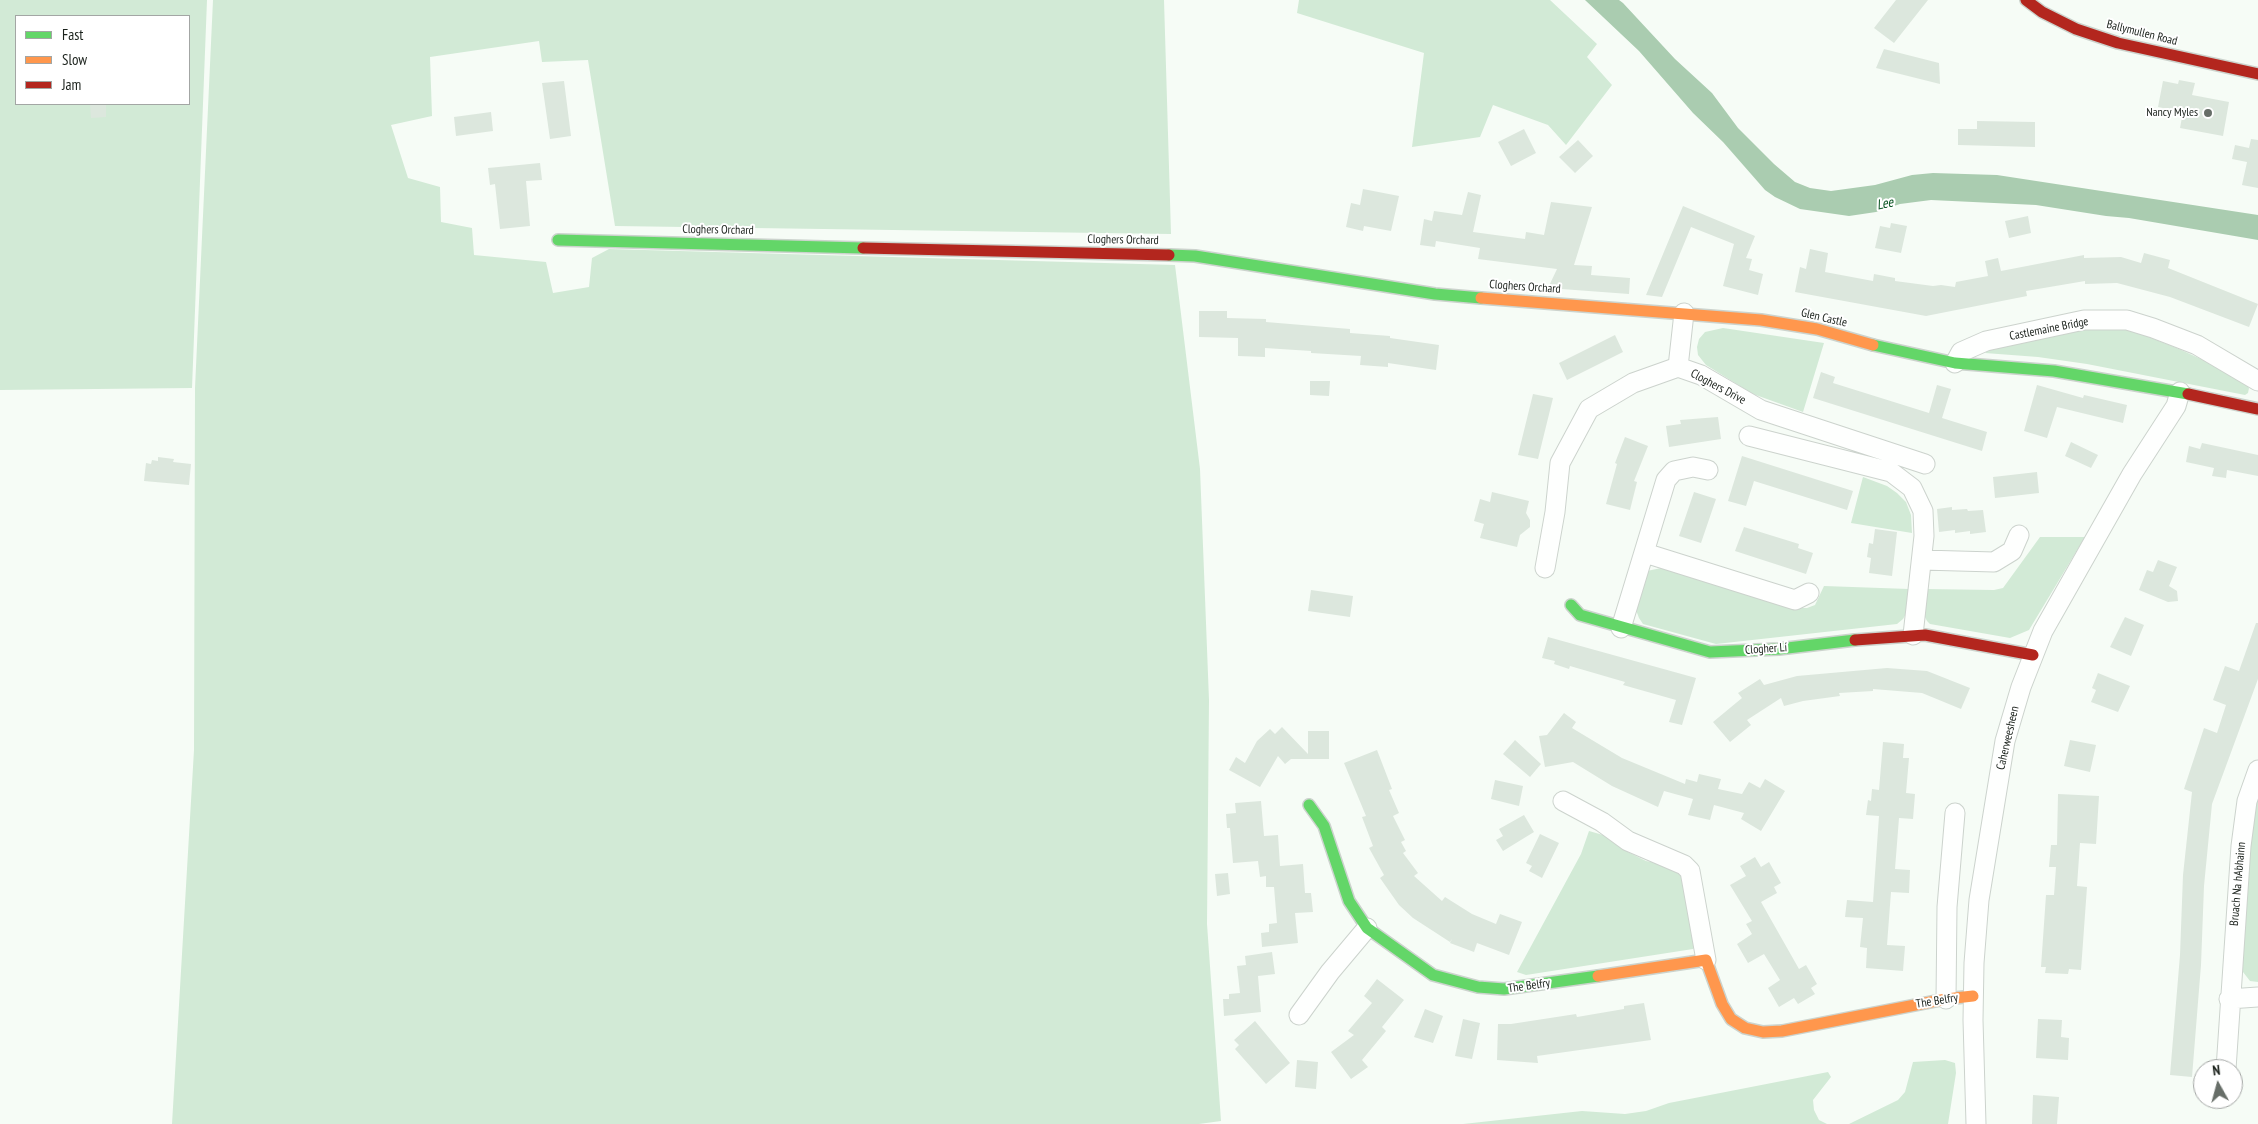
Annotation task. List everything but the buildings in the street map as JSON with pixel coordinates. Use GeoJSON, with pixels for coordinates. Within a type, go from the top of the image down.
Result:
{"type":"FeatureCollection","features":[{"type":"Feature","properties":{"kind":"street","name":"Ballymullen Road"},"geometry":{"type":"LineString","coordinates":[[2026,0],[2042,12],[2076,29],[2118,43],[2258,74]]}},
{"type":"Feature","properties":{"kind":"street","name":"Cloghers Orchard"},"geometry":{"type":"LineString","coordinates":[[558,240],[1195,256],[1434,294],[1684,313]]}},
{"type":"Feature","properties":{"kind":"street","name":"Glen Castle"},"geometry":{"type":"LineString","coordinates":[[1684,313],[1761,320],[1817,328],[1886,349],[1955,363],[2054,371],[2180,392],[2258,408]]}},
{"type":"Feature","properties":{"kind":"street"},"geometry":{"type":"LineString","coordinates":[[1678,367],[1684,313]]}},
{"type":"Feature","properties":{"kind":"street","name":"Castlemaine Bridge"},"geometry":{"type":"LineString","coordinates":[[1955,363],[1961,352],[1986,341],[2084,320],[2126,320],[2197,345],[2258,381]]}},
{"type":"Feature","properties":{"kind":"street","name":"Cloghers Drive"},"geometry":{"type":"LineString","coordinates":[[1545,568],[1555,512],[1560,463],[1589,409],[1634,383],[1678,367],[1701,375],[1761,410],[1925,464]]}},
{"type":"Feature","properties":{"kind":"street","name":"Caherweesheen"},"geometry":{"type":"LineString","coordinates":[[1976,1124],[1973,996],[1979,900],[2004,750],[2021,687],[2032,655],[2047,623],[2101,527],[2176,406],[2180,392]]}},
{"type":"Feature","properties":{"kind":"street"},"geometry":{"type":"LineString","coordinates":[[1749,436],[1891,472],[1912,488],[1923,510],[1924,536],[1913,635]]}},
{"type":"Feature","properties":{"kind":"street"},"geometry":{"type":"LineString","coordinates":[[1621,628],[1666,480],[1674,471],[1693,467],[1708,470]]}},
{"type":"Feature","properties":{"kind":"street"},"geometry":{"type":"LineString","coordinates":[[1922,560],[1994,562],[2012,551],[2019,535]]}},
{"type":"Feature","properties":{"kind":"street"},"geometry":{"type":"LineString","coordinates":[[1645,553],[1795,600],[1809,594]]}},
{"type":"Feature","properties":{"kind":"street","name":"Clogher Lí"},"geometry":{"type":"LineString","coordinates":[[1571,605],[1580,614],[1621,628],[1710,652],[1779,649],[1891,636],[1925,635],[2032,655]]}},
{"type":"Feature","properties":{"kind":"street","name":"Bruach Na hAbhainn"},"geometry":{"type":"LineString","coordinates":[[2226,1059],[2240,846],[2247,801],[2258,770]]}},
{"type":"Feature","properties":{"kind":"street","name":"The Belfry"},"geometry":{"type":"LineString","coordinates":[[1563,801],[1602,822],[1628,841],[1684,865],[1690,872],[1706,960],[1722,1004],[1731,1019],[1745,1028],[1763,1032],[1782,1030],[1946,999],[1973,996]]}},
{"type":"Feature","properties":{"kind":"street","name":"The Belfry"},"geometry":{"type":"LineString","coordinates":[[1309,804],[1324,826],[1349,901],[1367,928],[1432,975],[1486,988],[1504,990],[1706,960]]}},
{"type":"Feature","properties":{"kind":"street"},"geometry":{"type":"LineString","coordinates":[[1946,999],[1947,907],[1955,813]]}},
{"type":"Feature","properties":{"kind":"street"},"geometry":{"type":"LineString","coordinates":[[1299,1015],[1330,972],[1367,928]]}},
{"type":"Feature","properties":{"kind":"street"},"geometry":{"type":"LineString","coordinates":[[2229,999],[2258,997]]}},
{"type":"Feature","properties":{"kind":"shaded area"},"geometry":{"type":"Polygon","coordinates":[[[0,0],[207,0],[192,388],[0,390],[0,0]]]}},
{"type":"Feature","properties":{"kind":"shaded area"},"geometry":{"type":"Polygon","coordinates":[[[213,0],[1164,0],[1171,234],[615,226],[588,60],[542,62],[539,41],[430,57],[432,116],[391,125],[408,178],[440,187],[441,222],[472,228],[474,255],[546,262],[553,293],[589,287],[592,258],[609,249],[1175,265],[1200,469],[1209,700],[1207,924],[1221,1121],[1199,1124],[172,1124],[194,750],[195,388],[213,0]]]}},
{"type":"Feature","properties":{"kind":"shaded area"},"geometry":{"type":"Polygon","coordinates":[[[1299,0],[1550,0],[1597,44],[1587,57],[1612,85],[1566,145],[1548,125],[1493,105],[1480,137],[1412,147],[1424,53],[1297,13],[1299,0]]]}},
{"type":"Feature","properties":{"kind":"shaded area"},"geometry":{"type":"Polygon","coordinates":[[[2109,327],[2131,330],[2225,370],[2245,382],[2249,388],[2248,393],[2245,395],[2087,364],[2038,357],[1985,353],[1988,350],[2082,328],[2109,327]]]}},
{"type":"Feature","properties":{"kind":"shaded area"},"geometry":{"type":"Polygon","coordinates":[[[1723,328],[1824,343],[1803,412],[1753,394],[1706,365],[1698,355],[1699,339],[1705,332],[1723,328]]]}},
{"type":"Feature","properties":{"kind":"shaded area"},"geometry":{"type":"Polygon","coordinates":[[[1863,477],[1887,486],[1906,502],[1911,515],[1912,533],[1851,523],[1863,477]]]}},
{"type":"Feature","properties":{"kind":"shaded area"},"geometry":{"type":"Polygon","coordinates":[[[2040,537],[2085,537],[2029,630],[2010,638],[1930,624],[1927,621],[1924,615],[1926,589],[1994,590],[2003,588],[2040,537]]]}},
{"type":"Feature","properties":{"kind":"shaded area"},"geometry":{"type":"Polygon","coordinates":[[[1661,568],[1798,608],[1807,608],[1815,605],[1824,586],[1909,589],[1907,612],[1897,624],[1716,644],[1643,624],[1636,610],[1647,571],[1661,568]]]}},
{"type":"Feature","properties":{"kind":"shaded area"},"geometry":{"type":"Polygon","coordinates":[[[2258,796],[2258,982],[2250,981],[2243,972],[2240,952],[2252,825],[2258,796]]]}},
{"type":"Feature","properties":{"kind":"shaded area"},"geometry":{"type":"Polygon","coordinates":[[[1589,831],[1610,837],[1628,852],[1646,861],[1683,870],[1696,945],[1693,949],[1526,975],[1517,972],[1581,854],[1589,831]]]}},
{"type":"Feature","properties":{"kind":"shaded area"},"geometry":{"type":"Polygon","coordinates":[[[1945,1060],[1955,1063],[1956,1073],[1948,1124],[1849,1124],[1898,1100],[1905,1092],[1913,1062],[1945,1060]]]}},
{"type":"Feature","properties":{"kind":"shaded area"},"geometry":{"type":"Polygon","coordinates":[[[1828,1072],[1831,1077],[1813,1100],[1814,1110],[1819,1120],[1827,1124],[1463,1124],[1582,1111],[1625,1114],[1646,1111],[1669,1103],[1828,1072]]]}},
{"type":"Feature","properties":{"kind":"water","name":"Lee"},"geometry":{"type":"Polygon","coordinates":[[[1585,0],[1619,0],[1623,3],[1675,59],[1712,93],[1738,128],[1774,164],[1795,182],[1810,188],[1831,191],[1875,185],[1912,175],[1933,173],[1997,175],[2258,215],[2258,240],[2129,218],[2036,205],[1931,200],[1900,204],[1876,212],[1849,216],[1800,209],[1765,190],[1723,142],[1693,113],[1639,51],[1585,0]]]}},
{"type":"Feature","properties":{"kind":"traffic: fast"},"geometry":{"type":"LineString","coordinates":[[558,240],[863,248]]}},
{"type":"Feature","properties":{"kind":"traffic: fast"},"geometry":{"type":"LineString","coordinates":[[1169,255],[1195,256],[1435,294],[1481,298]]}},
{"type":"Feature","properties":{"kind":"traffic: fast"},"geometry":{"type":"LineString","coordinates":[[1873,345],[1955,363],[2054,371],[2188,394]]}},
{"type":"Feature","properties":{"kind":"traffic: fast"},"geometry":{"type":"LineString","coordinates":[[1571,605],[1580,615],[1710,652],[1779,649],[1855,640]]}},
{"type":"Feature","properties":{"kind":"traffic: fast"},"geometry":{"type":"LineString","coordinates":[[1309,805],[1324,826],[1349,901],[1367,928],[1433,975],[1478,987],[1504,989],[1598,976]]}},
{"type":"Feature","properties":{"kind":"traffic: slow"},"geometry":{"type":"LineString","coordinates":[[1481,298],[1761,320],[1817,329],[1873,345]]}},
{"type":"Feature","properties":{"kind":"traffic: slow"},"geometry":{"type":"LineString","coordinates":[[1598,976],[1706,960],[1722,1004],[1731,1019],[1745,1028],[1763,1032],[1782,1031],[1946,999],[1973,996]]}},
{"type":"Feature","properties":{"kind":"traffic: jam"},"geometry":{"type":"LineString","coordinates":[[2026,0],[2042,12],[2076,29],[2118,43],[2258,74]]}},
{"type":"Feature","properties":{"kind":"traffic: jam"},"geometry":{"type":"LineString","coordinates":[[863,248],[1169,255]]}},
{"type":"Feature","properties":{"kind":"traffic: jam"},"geometry":{"type":"LineString","coordinates":[[2188,394],[2258,409]]}},
{"type":"Feature","properties":{"kind":"traffic: jam"},"geometry":{"type":"LineString","coordinates":[[1855,640],[1925,635],[2033,655]]}},
{"type":"Feature","properties":{"kind":"place","name":"Nancy Myles"},"geometry":{"type":"Point","coordinates":[2208,113]}}]}
